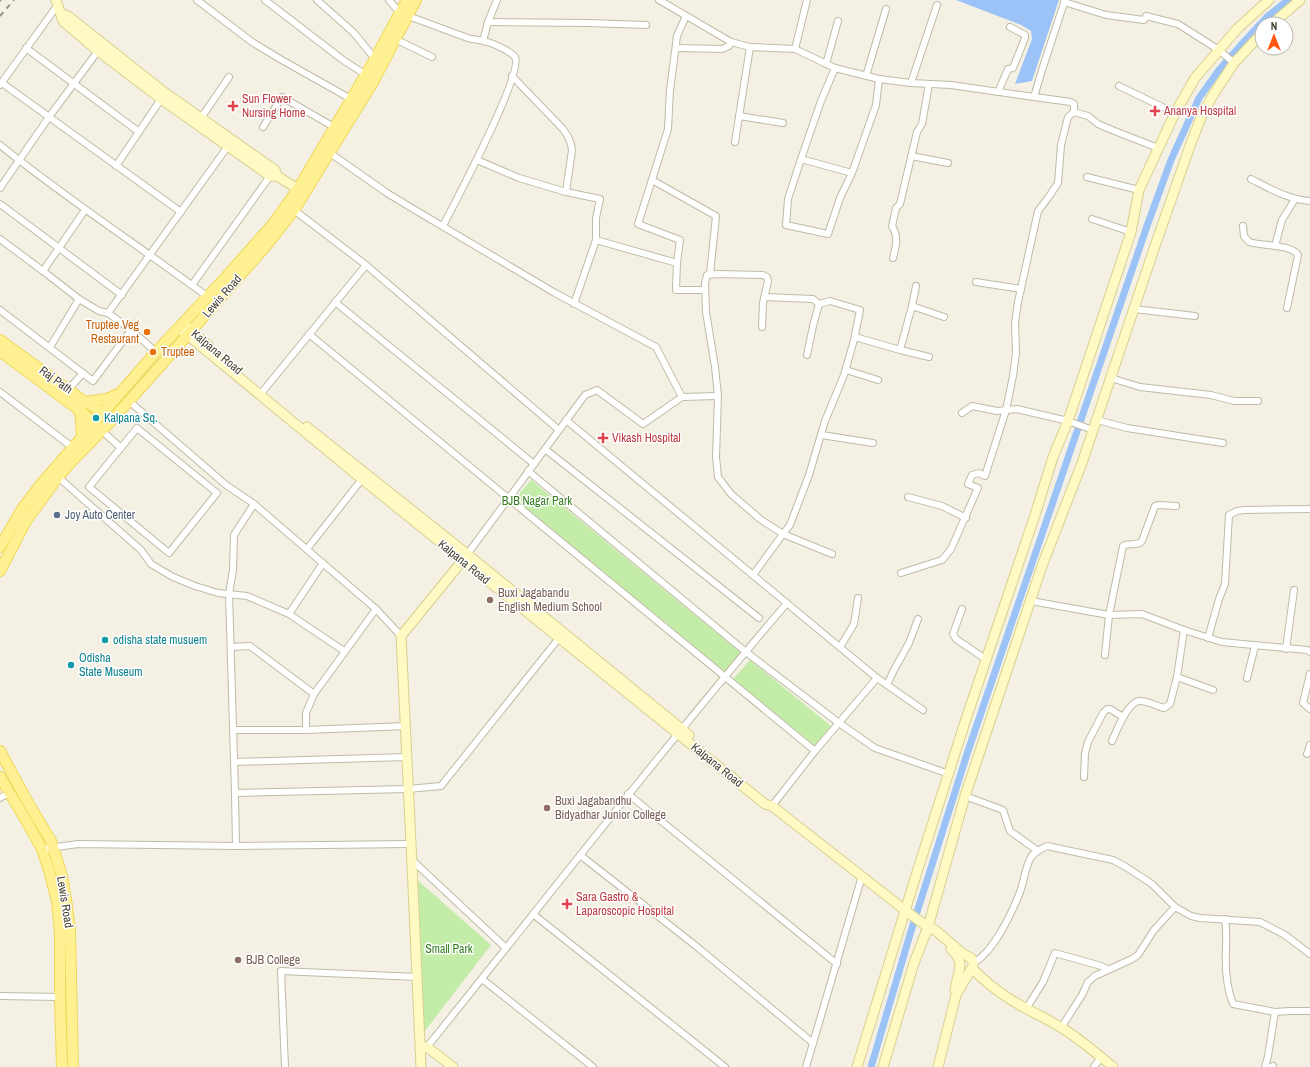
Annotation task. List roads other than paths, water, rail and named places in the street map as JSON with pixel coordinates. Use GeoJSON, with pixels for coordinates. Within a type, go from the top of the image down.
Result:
{"type":"FeatureCollection","features":[{"type":"Feature","properties":{"kind":"main road","name":"Lewis Road"},"geometry":{"type":"LineString","coordinates":[[0,547],[22,509],[72,447],[82,437],[111,421],[265,247],[294,210],[373,82],[395,39],[404,14],[407,0]]}},
{"type":"Feature","properties":{"kind":"main road","name":"Lewis Road"},"geometry":{"type":"LineString","coordinates":[[0,571],[26,521],[98,427],[103,412],[269,229],[298,189],[375,58],[404,14],[416,0]]}},
{"type":"Feature","properties":{"kind":"main road","name":"Raj Path"},"geometry":{"type":"LineString","coordinates":[[0,340],[68,390],[98,427]]}},
{"type":"Feature","properties":{"kind":"main road","name":"Raj Path"},"geometry":{"type":"LineString","coordinates":[[0,351],[81,405],[103,412],[111,421]]}},
{"type":"Feature","properties":{"kind":"main road"},"geometry":{"type":"LineString","coordinates":[[82,437],[81,405],[107,399],[121,392]]}},
{"type":"Feature","properties":{"kind":"main road","name":"Lewis Road"},"geometry":{"type":"LineString","coordinates":[[0,751],[27,801],[45,830],[53,847],[65,894],[70,932],[73,1067]]}},
{"type":"Feature","properties":{"kind":"main road","name":"Lewis Road"},"geometry":{"type":"LineString","coordinates":[[0,777],[42,849],[57,901],[60,934],[62,1067]]}},
{"type":"Feature","properties":{"kind":"street"},"geometry":{"type":"LineString","coordinates":[[197,0],[252,42],[351,99]]}},
{"type":"Feature","properties":{"kind":"street"},"geometry":{"type":"LineString","coordinates":[[265,0],[343,60],[366,75]]}},
{"type":"Feature","properties":{"kind":"street"},"geometry":{"type":"LineString","coordinates":[[317,0],[354,33],[375,58]]}},
{"type":"Feature","properties":{"kind":"street"},"geometry":{"type":"LineString","coordinates":[[388,0],[404,14],[470,39],[483,41],[509,51],[516,60],[500,109],[477,160],[443,226]]}},
{"type":"Feature","properties":{"kind":"street"},"geometry":{"type":"LineString","coordinates":[[483,41],[488,22],[497,0]]}},
{"type":"Feature","properties":{"kind":"street"},"geometry":{"type":"LineString","coordinates":[[659,0],[731,42],[750,47],[795,49],[835,68],[866,76],[911,83],[951,85],[1071,102],[1074,104],[1074,112]]}},
{"type":"Feature","properties":{"kind":"street"},"geometry":{"type":"LineString","coordinates":[[671,6],[675,0]]}},
{"type":"Feature","properties":{"kind":"street"},"geometry":{"type":"LineString","coordinates":[[795,49],[807,0]]}},
{"type":"Feature","properties":{"kind":"street"},"geometry":{"type":"LineString","coordinates":[[857,1067],[908,912],[948,774],[1053,458],[1071,423],[1131,232],[1138,190],[1175,113],[1195,78],[1221,51],[1237,29],[1269,0]]}},
{"type":"Feature","properties":{"kind":"street"},"geometry":{"type":"LineString","coordinates":[[1281,16],[1300,0]]}},
{"type":"Feature","properties":{"kind":"street"},"geometry":{"type":"LineString","coordinates":[[1034,97],[1065,1],[1106,15],[1144,20],[1146,16],[1178,24],[1221,51],[1233,62]]}},
{"type":"Feature","properties":{"kind":"street"},"geometry":{"type":"LineString","coordinates":[[911,83],[937,6]]}},
{"type":"Feature","properties":{"kind":"street"},"geometry":{"type":"LineString","coordinates":[[58,7],[26,48],[1,84],[181,212]]}},
{"type":"Feature","properties":{"kind":"street"},"geometry":{"type":"LineString","coordinates":[[58,7],[63,21],[161,99],[228,146],[274,176],[298,189]]}},
{"type":"Feature","properties":{"kind":"street"},"geometry":{"type":"LineString","coordinates":[[58,7],[164,92],[275,170],[274,176],[192,285]]}},
{"type":"Feature","properties":{"kind":"street"},"geometry":{"type":"LineString","coordinates":[[866,76],[886,9]]}},
{"type":"Feature","properties":{"kind":"street"},"geometry":{"type":"LineString","coordinates":[[686,16],[677,36],[670,90],[668,129],[638,224],[680,240],[676,290],[705,290]]}},
{"type":"Feature","properties":{"kind":"street"},"geometry":{"type":"LineString","coordinates":[[826,64],[838,21]]}},
{"type":"Feature","properties":{"kind":"street"},"geometry":{"type":"LineString","coordinates":[[488,22],[595,23],[646,26]]}},
{"type":"Feature","properties":{"kind":"street"},"geometry":{"type":"LineString","coordinates":[[998,92],[1008,69],[1013,68],[1025,38],[1025,35],[1010,28]]}},
{"type":"Feature","properties":{"kind":"street"},"geometry":{"type":"LineString","coordinates":[[395,39],[432,57]]}},
{"type":"Feature","properties":{"kind":"street"},"geometry":{"type":"LineString","coordinates":[[883,1067],[965,796],[1054,532],[1082,464],[1089,428],[1096,420],[1202,115],[1233,62],[1254,41]]}},
{"type":"Feature","properties":{"kind":"street"},"geometry":{"type":"LineString","coordinates":[[676,48],[722,49],[729,46],[731,42]]}},
{"type":"Feature","properties":{"kind":"street"},"geometry":{"type":"LineString","coordinates":[[735,142],[750,47]]}},
{"type":"Feature","properties":{"kind":"street"},"geometry":{"type":"LineString","coordinates":[[26,48],[74,82],[139,132]]}},
{"type":"Feature","properties":{"kind":"street"},"geometry":{"type":"LineString","coordinates":[[0,188],[98,50]]}},
{"type":"Feature","properties":{"kind":"street"},"geometry":{"type":"LineString","coordinates":[[835,68],[821,101],[788,199],[786,225],[828,234],[840,198],[852,173],[876,105],[879,78]]}},
{"type":"Feature","properties":{"kind":"street"},"geometry":{"type":"LineString","coordinates":[[512,76],[569,137],[572,150],[566,192]]}},
{"type":"Feature","properties":{"kind":"street"},"geometry":{"type":"LineString","coordinates":[[201,118],[229,77]]}},
{"type":"Feature","properties":{"kind":"street"},"geometry":{"type":"LineString","coordinates":[[893,258],[897,242],[896,233],[892,226],[896,208],[900,204],[917,132],[922,124],[929,84]]}},
{"type":"Feature","properties":{"kind":"street"},"geometry":{"type":"LineString","coordinates":[[1119,86],[1175,113]]}},
{"type":"Feature","properties":{"kind":"street"},"geometry":{"type":"LineString","coordinates":[[263,127],[282,97],[334,127]]}},
{"type":"Feature","properties":{"kind":"street"},"geometry":{"type":"LineString","coordinates":[[116,166],[161,99]]}},
{"type":"Feature","properties":{"kind":"street"},"geometry":{"type":"LineString","coordinates":[[1074,112],[1088,116],[1098,124],[1158,148]]}},
{"type":"Feature","properties":{"kind":"street"},"geometry":{"type":"LineString","coordinates":[[901,573],[942,560],[951,549],[978,488],[968,484],[972,475],[979,474],[985,476],[1006,410],[1016,353],[1015,323],[1038,211],[1058,183],[1061,145],[1068,117],[1074,112]]}},
{"type":"Feature","properties":{"kind":"street"},"geometry":{"type":"LineString","coordinates":[[739,116],[784,123]]}},
{"type":"Feature","properties":{"kind":"street"},"geometry":{"type":"LineString","coordinates":[[0,145],[19,161],[86,210],[150,254],[208,297]]}},
{"type":"Feature","properties":{"kind":"street"},"geometry":{"type":"LineString","coordinates":[[108,313],[228,146]]}},
{"type":"Feature","properties":{"kind":"street"},"geometry":{"type":"LineString","coordinates":[[330,153],[387,193],[574,304],[656,348],[682,397]]}},
{"type":"Feature","properties":{"kind":"street"},"geometry":{"type":"LineString","coordinates":[[911,156],[948,163]]}},
{"type":"Feature","properties":{"kind":"street"},"geometry":{"type":"LineString","coordinates":[[801,159],[852,173]]}},
{"type":"Feature","properties":{"kind":"street"},"geometry":{"type":"LineString","coordinates":[[477,160],[519,178],[566,192],[600,199],[596,218],[596,240],[574,304]]}},
{"type":"Feature","properties":{"kind":"street"},"geometry":{"type":"LineString","coordinates":[[1087,176],[1138,190]]}},
{"type":"Feature","properties":{"kind":"street"},"geometry":{"type":"LineString","coordinates":[[1251,179],[1275,192],[1296,199],[1310,201]]}},
{"type":"Feature","properties":{"kind":"street"},"geometry":{"type":"LineString","coordinates":[[652,180],[716,216],[710,274],[706,278],[705,290],[706,312],[718,396],[716,457],[718,477],[731,494],[760,520],[783,534],[832,554]]}},
{"type":"Feature","properties":{"kind":"street"},"geometry":{"type":"LineString","coordinates":[[1275,246],[1282,220],[1296,199]]}},
{"type":"Feature","properties":{"kind":"street"},"geometry":{"type":"LineString","coordinates":[[0,204],[122,295]]}},
{"type":"Feature","properties":{"kind":"street"},"geometry":{"type":"LineString","coordinates":[[43,271],[86,210]]}},
{"type":"Feature","properties":{"kind":"street"},"geometry":{"type":"LineString","coordinates":[[294,210],[366,265],[559,430]]}},
{"type":"Feature","properties":{"kind":"street"},"geometry":{"type":"LineString","coordinates":[[1092,219],[1131,232]]}},
{"type":"Feature","properties":{"kind":"street"},"geometry":{"type":"LineString","coordinates":[[1243,226],[1244,236],[1249,242],[1293,250],[1298,256],[1287,308]]}},
{"type":"Feature","properties":{"kind":"street"},"geometry":{"type":"LineString","coordinates":[[0,239],[79,299],[99,312],[108,313],[131,330],[156,352]]}},
{"type":"Feature","properties":{"kind":"street"},"geometry":{"type":"LineString","coordinates":[[596,240],[677,263]]}},
{"type":"Feature","properties":{"kind":"street"},"geometry":{"type":"LineString","coordinates":[[263,391],[366,265]]}},
{"type":"Feature","properties":{"kind":"street"},"geometry":{"type":"LineString","coordinates":[[710,274],[763,275],[768,277],[763,303],[762,327]]}},
{"type":"Feature","properties":{"kind":"street"},"geometry":{"type":"LineString","coordinates":[[976,282],[1021,288]]}},
{"type":"Feature","properties":{"kind":"street"},"geometry":{"type":"LineString","coordinates":[[900,350],[916,286]]}},
{"type":"Feature","properties":{"kind":"street"},"geometry":{"type":"LineString","coordinates":[[764,297],[813,299],[820,304]]}},
{"type":"Feature","properties":{"kind":"street"},"geometry":{"type":"LineString","coordinates":[[50,347],[79,299]]}},
{"type":"Feature","properties":{"kind":"street"},"geometry":{"type":"LineString","coordinates":[[753,575],[790,525],[809,475],[825,421],[846,370],[855,336],[860,310],[830,301],[820,304]]}},
{"type":"Feature","properties":{"kind":"street"},"geometry":{"type":"LineString","coordinates":[[335,302],[534,464]]}},
{"type":"Feature","properties":{"kind":"street"},"geometry":{"type":"LineString","coordinates":[[807,355],[813,326],[820,304]]}},
{"type":"Feature","properties":{"kind":"street"},"geometry":{"type":"LineString","coordinates":[[912,306],[944,316]]}},
{"type":"Feature","properties":{"kind":"street"},"geometry":{"type":"LineString","coordinates":[[1134,309],[1195,316]]}},
{"type":"Feature","properties":{"kind":"street"},"geometry":{"type":"LineString","coordinates":[[0,310],[93,381],[131,330]]}},
{"type":"Feature","properties":{"kind":"street","name":"Kalpana Road"},"geometry":{"type":"LineString","coordinates":[[181,325],[362,479],[465,557],[560,638],[680,732]]}},
{"type":"Feature","properties":{"kind":"street","name":"Kalpana Road"},"geometry":{"type":"LineString","coordinates":[[190,333],[680,732],[765,804],[772,806],[926,925]]}},
{"type":"Feature","properties":{"kind":"street"},"geometry":{"type":"LineString","coordinates":[[309,334],[815,751]]}},
{"type":"Feature","properties":{"kind":"street"},"geometry":{"type":"LineString","coordinates":[[855,336],[929,357]]}},
{"type":"Feature","properties":{"kind":"street"},"geometry":{"type":"LineString","coordinates":[[846,370],[878,380]]}},
{"type":"Feature","properties":{"kind":"street"},"geometry":{"type":"LineString","coordinates":[[68,390],[83,373]]}},
{"type":"Feature","properties":{"kind":"street"},"geometry":{"type":"LineString","coordinates":[[1111,378],[1140,387],[1211,396],[1234,401],[1258,402]]}},
{"type":"Feature","properties":{"kind":"street"},"geometry":{"type":"LineString","coordinates":[[401,636],[465,557],[544,449],[585,396],[597,390],[643,424],[682,397],[718,396]]}},
{"type":"Feature","properties":{"kind":"street"},"geometry":{"type":"LineString","coordinates":[[0,392],[72,447]]}},
{"type":"Feature","properties":{"kind":"street"},"geometry":{"type":"LineString","coordinates":[[129,401],[226,485],[254,504],[307,549],[376,609],[401,636],[412,844],[417,977],[424,1047],[421,1067]]}},
{"type":"Feature","properties":{"kind":"street"},"geometry":{"type":"LineString","coordinates":[[962,412],[972,406],[997,411],[1017,409],[1089,428]]}},
{"type":"Feature","properties":{"kind":"street"},"geometry":{"type":"LineString","coordinates":[[566,420],[877,678],[923,710]]}},
{"type":"Feature","properties":{"kind":"street"},"geometry":{"type":"LineString","coordinates":[[1096,420],[1127,428],[1223,443]]}},
{"type":"Feature","properties":{"kind":"street"},"geometry":{"type":"LineString","coordinates":[[98,427],[121,448]]}},
{"type":"Feature","properties":{"kind":"street"},"geometry":{"type":"LineString","coordinates":[[137,428],[217,493],[169,553],[89,487],[121,448],[137,428]]}},
{"type":"Feature","properties":{"kind":"street"},"geometry":{"type":"LineString","coordinates":[[821,435],[873,443]]}},
{"type":"Feature","properties":{"kind":"street"},"geometry":{"type":"LineString","coordinates":[[544,449],[759,618]]}},
{"type":"Feature","properties":{"kind":"street"},"geometry":{"type":"LineString","coordinates":[[528,471],[746,652],[839,723],[875,748],[948,774]]}},
{"type":"Feature","properties":{"kind":"street"},"geometry":{"type":"LineString","coordinates":[[58,478],[141,550],[151,564],[173,577],[194,586],[218,593],[247,596],[289,614],[344,651]]}},
{"type":"Feature","properties":{"kind":"street"},"geometry":{"type":"LineString","coordinates":[[307,549],[362,479]]}},
{"type":"Feature","properties":{"kind":"street"},"geometry":{"type":"LineString","coordinates":[[908,497],[942,506],[966,518]]}},
{"type":"Feature","properties":{"kind":"street"},"geometry":{"type":"LineString","coordinates":[[236,846],[234,730],[229,594],[233,570],[234,535],[254,504]]}},
{"type":"Feature","properties":{"kind":"street"},"geometry":{"type":"LineString","coordinates":[[1104,655],[1109,615],[1122,546],[1128,544],[1138,544],[1142,541],[1155,506],[1176,506]]}},
{"type":"Feature","properties":{"kind":"street"},"geometry":{"type":"LineString","coordinates":[[1208,638],[1219,599],[1225,584],[1229,515],[1231,513],[1244,510],[1310,509]]}},
{"type":"Feature","properties":{"kind":"street"},"geometry":{"type":"LineString","coordinates":[[289,614],[323,563]]}},
{"type":"Feature","properties":{"kind":"street"},"geometry":{"type":"LineString","coordinates":[[1286,648],[1294,590]]}},
{"type":"Feature","properties":{"kind":"street"},"geometry":{"type":"LineString","coordinates":[[840,647],[854,624],[858,598]]}},
{"type":"Feature","properties":{"kind":"street"},"geometry":{"type":"LineString","coordinates":[[1031,601],[1109,615],[1142,614],[1184,630],[1222,642],[1307,650],[1310,652]]}},
{"type":"Feature","properties":{"kind":"street"},"geometry":{"type":"LineString","coordinates":[[424,1047],[482,979],[628,794],[787,603]]}},
{"type":"Feature","properties":{"kind":"street"},"geometry":{"type":"LineString","coordinates":[[306,730],[306,712],[314,694],[376,609]]}},
{"type":"Feature","properties":{"kind":"street"},"geometry":{"type":"LineString","coordinates":[[962,609],[953,634],[956,639],[987,660]]}},
{"type":"Feature","properties":{"kind":"street"},"geometry":{"type":"LineString","coordinates":[[887,685],[909,643],[918,619]]}},
{"type":"Feature","properties":{"kind":"street"},"geometry":{"type":"LineString","coordinates":[[1112,741],[1123,717],[1131,706],[1138,701],[1164,708],[1168,707],[1170,704],[1177,677],[1184,630]]}},
{"type":"Feature","properties":{"kind":"street"},"geometry":{"type":"LineString","coordinates":[[235,793],[408,789],[441,786],[560,638]]}},
{"type":"Feature","properties":{"kind":"street"},"geometry":{"type":"LineString","coordinates":[[231,647],[250,646],[314,694]]}},
{"type":"Feature","properties":{"kind":"street"},"geometry":{"type":"LineString","coordinates":[[1247,678],[1254,646]]}},
{"type":"Feature","properties":{"kind":"street"},"geometry":{"type":"LineString","coordinates":[[1310,674],[1303,703],[1310,709]]}},
{"type":"Feature","properties":{"kind":"street"},"geometry":{"type":"LineString","coordinates":[[1177,677],[1213,690]]}},
{"type":"Feature","properties":{"kind":"street"},"geometry":{"type":"LineString","coordinates":[[772,806],[815,751],[877,678]]}},
{"type":"Feature","properties":{"kind":"street"},"geometry":{"type":"LineString","coordinates":[[1085,772],[1085,753],[1088,742],[1105,710],[1110,709],[1123,717]]}},
{"type":"Feature","properties":{"kind":"street"},"geometry":{"type":"LineString","coordinates":[[234,730],[306,730],[406,726]]}},
{"type":"Feature","properties":{"kind":"street"},"geometry":{"type":"LineString","coordinates":[[1307,754],[1310,746]]}},
{"type":"Feature","properties":{"kind":"street"},"geometry":{"type":"LineString","coordinates":[[234,762],[407,757]]}},
{"type":"Feature","properties":{"kind":"street"},"geometry":{"type":"LineString","coordinates":[[0,798],[9,793]]}},
{"type":"Feature","properties":{"kind":"street"},"geometry":{"type":"LineString","coordinates":[[628,794],[836,964]]}},
{"type":"Feature","properties":{"kind":"street"},"geometry":{"type":"LineString","coordinates":[[965,796],[1004,810],[1010,830],[1038,850]]}},
{"type":"Feature","properties":{"kind":"street"},"geometry":{"type":"LineString","coordinates":[[42,849],[78,844],[236,846],[412,844]]}},
{"type":"Feature","properties":{"kind":"street"},"geometry":{"type":"LineString","coordinates":[[961,967],[965,971],[972,967],[987,953],[1009,917],[1020,891],[1030,858],[1038,850],[1047,846],[1113,860],[1152,884],[1175,907],[1191,916],[1200,918],[1260,922],[1285,935],[1310,954]]}},
{"type":"Feature","properties":{"kind":"street"},"geometry":{"type":"LineString","coordinates":[[580,855],[696,946],[813,1043]]}},
{"type":"Feature","properties":{"kind":"street"},"geometry":{"type":"LineString","coordinates":[[412,860],[506,948]]}},
{"type":"Feature","properties":{"kind":"street"},"geometry":{"type":"LineString","coordinates":[[806,1067],[862,876]]}},
{"type":"Feature","properties":{"kind":"street"},"geometry":{"type":"LineString","coordinates":[[1061,1028],[1082,995],[1088,982],[1095,976],[1132,959],[1138,954],[1154,930],[1175,907]]}},
{"type":"Feature","properties":{"kind":"street"},"geometry":{"type":"LineString","coordinates":[[533,914],[725,1067]]}},
{"type":"Feature","properties":{"kind":"street"},"geometry":{"type":"LineString","coordinates":[[1225,919],[1228,934],[1226,947],[1227,982],[1233,1004],[1275,1012],[1288,1010],[1310,1011]]}},
{"type":"Feature","properties":{"kind":"street"},"geometry":{"type":"LineString","coordinates":[[926,925],[933,934],[956,954],[960,961],[961,967],[955,988],[956,995]]}},
{"type":"Feature","properties":{"kind":"street"},"geometry":{"type":"LineString","coordinates":[[926,925],[935,930],[962,953],[971,958],[972,967],[983,980],[996,990],[1026,1009],[1061,1028],[1113,1067]]}},
{"type":"Feature","properties":{"kind":"street"},"geometry":{"type":"LineString","coordinates":[[1026,1009],[1043,982],[1055,953],[1108,969]]}},
{"type":"Feature","properties":{"kind":"street"},"geometry":{"type":"LineString","coordinates":[[938,1067],[956,995],[972,967]]}},
{"type":"Feature","properties":{"kind":"street"},"geometry":{"type":"LineString","coordinates":[[285,1067],[281,971],[417,977]]}},
{"type":"Feature","properties":{"kind":"street"},"geometry":{"type":"LineString","coordinates":[[482,979],[593,1067]]}},
{"type":"Feature","properties":{"kind":"street"},"geometry":{"type":"LineString","coordinates":[[0,996],[60,997]]}},
{"type":"Feature","properties":{"kind":"street"},"geometry":{"type":"LineString","coordinates":[[1265,1067],[1275,1012]]}},
{"type":"Feature","properties":{"kind":"street"},"geometry":{"type":"LineString","coordinates":[[424,1047],[453,1067]]}},
{"type":"Feature","properties":{"kind":"street"},"geometry":{"type":"LineString","coordinates":[[1094,1067],[1101,1057]]}},
{"type":"Feature","properties":{"kind":"water"},"geometry":{"type":"Polygon","coordinates":[[[956,0],[1059,0],[1032,81],[1015,84],[1032,39],[1031,31],[1021,25],[956,0]]]}},
{"type":"Feature","properties":{"kind":"waterway"},"geometry":{"type":"LineString","coordinates":[[871,1067],[911,931],[967,754],[1147,226],[1171,160],[1199,98],[1219,70],[1267,17],[1288,0]]}},
{"type":"Feature","properties":{"kind":"railway"},"geometry":{"type":"LineString","coordinates":[[0,16],[14,0]]}},
{"type":"Feature","properties":{"kind":"place","name":"Sun Flower Nursing Home"},"geometry":{"type":"Point","coordinates":[233,106]}},
{"type":"Feature","properties":{"kind":"place","name":"Ananya Hospital"},"geometry":{"type":"Point","coordinates":[1155,111]}},
{"type":"Feature","properties":{"kind":"place","name":"Truptee Veg Restaurant"},"geometry":{"type":"Point","coordinates":[147,332]}},
{"type":"Feature","properties":{"kind":"place","name":"Truptee"},"geometry":{"type":"Point","coordinates":[153,352]}},
{"type":"Feature","properties":{"kind":"place","name":"Kalpana Sq."},"geometry":{"type":"Point","coordinates":[96,418]}},
{"type":"Feature","properties":{"kind":"place","name":"Vikash Hospital"},"geometry":{"type":"Point","coordinates":[603,438]}},
{"type":"Feature","properties":{"kind":"place","name":"Joy Auto Center"},"geometry":{"type":"Point","coordinates":[57,515]}},
{"type":"Feature","properties":{"kind":"place","name":"Buxi Jagabandu English Medium School"},"geometry":{"type":"Point","coordinates":[490,600]}},
{"type":"Feature","properties":{"kind":"place","name":"odisha state musuem"},"geometry":{"type":"Point","coordinates":[105,640]}},
{"type":"Feature","properties":{"kind":"place","name":"Odisha State Museum"},"geometry":{"type":"Point","coordinates":[71,665]}},
{"type":"Feature","properties":{"kind":"place","name":"Buxi Jagabandhu Bidyadhar Junior College"},"geometry":{"type":"Point","coordinates":[547,808]}},
{"type":"Feature","properties":{"kind":"place","name":"Sara Gastro & Laparoscopic Hospital"},"geometry":{"type":"Point","coordinates":[567,904]}},
{"type":"Feature","properties":{"kind":"place","name":"BJB College"},"geometry":{"type":"Point","coordinates":[238,960]}},
{"type":"Feature","properties":{"kind":"park label","name":"BJB Nagar Park"},"geometry":{"type":"Point","coordinates":[537,501]}},
{"type":"Feature","properties":{"kind":"park label","name":"Small Park"},"geometry":{"type":"Point","coordinates":[449,949]}}]}
